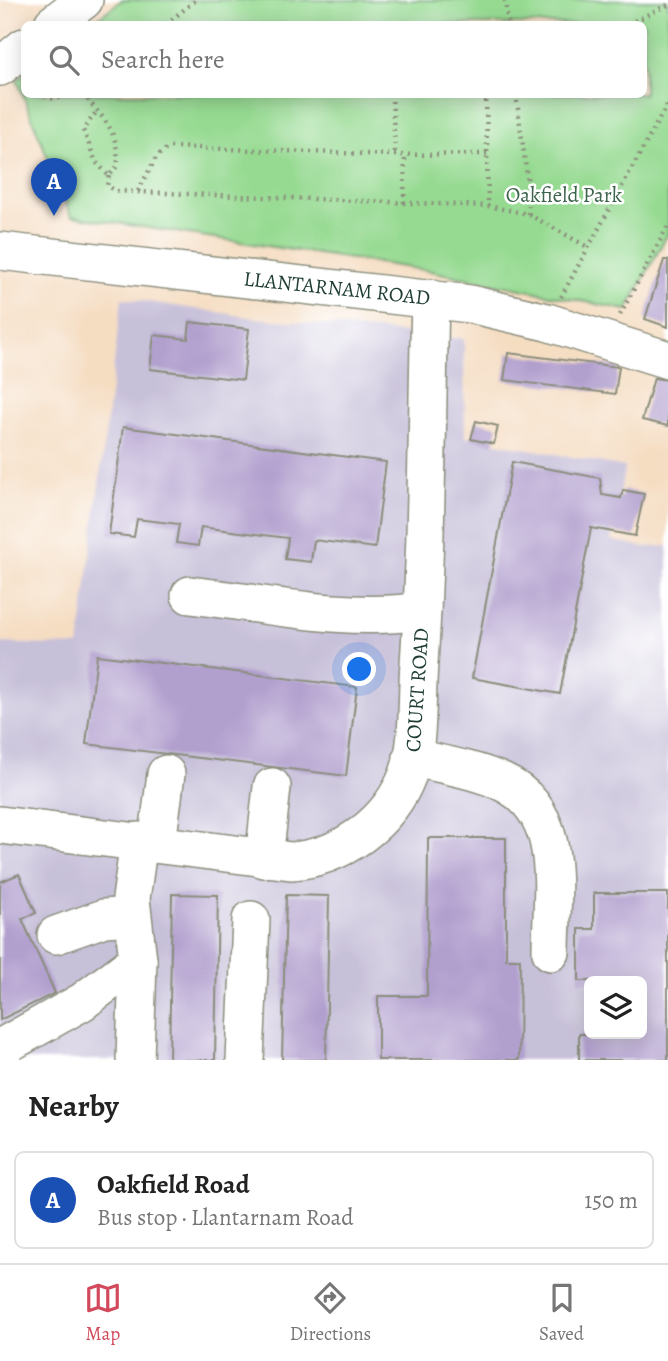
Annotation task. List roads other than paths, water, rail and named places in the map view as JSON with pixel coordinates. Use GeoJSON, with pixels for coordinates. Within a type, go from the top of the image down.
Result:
{"type":"FeatureCollection","features":[{"type":"Feature","properties":{"kind":"street"},"geometry":{"type":"LineString","coordinates":[[57,21],[83,0]]}},
{"type":"Feature","properties":{"kind":"street"},"geometry":{"type":"LineString","coordinates":[[0,67],[21,50]]}},
{"type":"Feature","properties":{"kind":"street","name":"LLANTARNAM ROAD"},"geometry":{"type":"LineString","coordinates":[[0,251],[430,298],[547,322],[668,360]]}},
{"type":"Feature","properties":{"kind":"street","name":"COURT ROAD"},"geometry":{"type":"LineString","coordinates":[[0,825],[264,859],[307,860],[348,845],[373,824],[394,799],[412,757],[422,611],[430,298]]}},
{"type":"Feature","properties":{"kind":"street"},"geometry":{"type":"LineString","coordinates":[[190,596],[347,614],[375,615],[422,611]]}},
{"type":"Feature","properties":{"kind":"street"},"geometry":{"type":"LineString","coordinates":[[412,757],[500,781],[521,793],[538,812],[544,824],[551,860],[551,952]]}},
{"type":"Feature","properties":{"kind":"street"},"geometry":{"type":"LineString","coordinates":[[135,1060],[138,960],[131,900],[166,774]]}},
{"type":"Feature","properties":{"kind":"street"},"geometry":{"type":"LineString","coordinates":[[264,859],[272,787]]}},
{"type":"Feature","properties":{"kind":"street"},"geometry":{"type":"LineString","coordinates":[[56,935],[104,918],[132,916]]}},
{"type":"Feature","properties":{"kind":"street"},"geometry":{"type":"LineString","coordinates":[[245,1060],[251,920]]}},
{"type":"Feature","properties":{"kind":"street"},"geometry":{"type":"LineString","coordinates":[[0,1048],[82,1002],[138,960]]}},
{"type":"Feature","properties":{"kind":"place","name":"Oakfield Road"},"geometry":{"type":"Point","coordinates":[54,216]}},
{"type":"Feature","properties":{"kind":"park label","name":"Oakfield Park"},"geometry":{"type":"Point","coordinates":[564,195]}}]}
